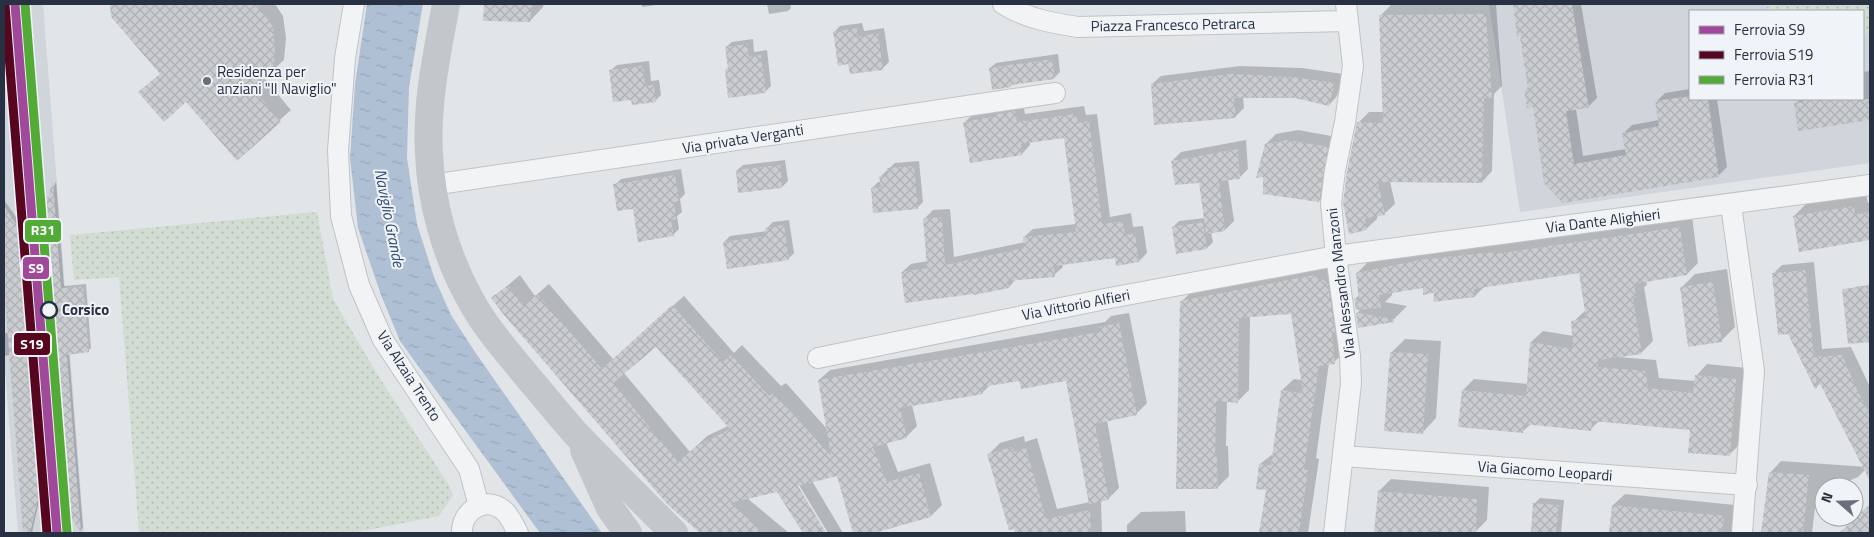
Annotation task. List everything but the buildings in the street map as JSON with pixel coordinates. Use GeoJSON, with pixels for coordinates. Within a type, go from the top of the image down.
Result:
{"type":"FeatureCollection","features":[{"type":"Feature","properties":{"kind":"main road"},"geometry":{"type":"LineString","coordinates":[[446,4],[434,67],[429,154],[432,185],[446,243],[470,300],[517,364],[577,435],[674,533]]}},
{"type":"Feature","properties":{"kind":"main road"},"geometry":{"type":"LineString","coordinates":[[577,435],[610,508],[628,533]]}},
{"type":"Feature","properties":{"kind":"street","name":"Via Alzaia Trento"},"geometry":{"type":"LineString","coordinates":[[354,4],[345,58],[338,150],[341,216],[359,285],[383,340],[469,470],[479,506]]}},
{"type":"Feature","properties":{"kind":"street","name":"Piazza Francesco Petrarca"},"geometry":{"type":"LineString","coordinates":[[1003,4],[1026,15],[1053,23],[1078,27],[1347,12]]}},
{"type":"Feature","properties":{"kind":"street","name":"Via Alessandro Manzoni"},"geometry":{"type":"LineString","coordinates":[[1334,533],[1351,383],[1350,356],[1336,256],[1331,202],[1353,66],[1347,12]]}},
{"type":"Feature","properties":{"kind":"street","name":"Via privata Verganti"},"geometry":{"type":"LineString","coordinates":[[432,185],[1055,93]]}},
{"type":"Feature","properties":{"kind":"street","name":"Via Dante Alighieri"},"geometry":{"type":"LineString","coordinates":[[1336,256],[1731,205],[1870,185]]}},
{"type":"Feature","properties":{"kind":"street"},"geometry":{"type":"LineString","coordinates":[[1731,205],[1754,371],[1742,533]]}},
{"type":"Feature","properties":{"kind":"street","name":"Via Vittorio Alfieri"},"geometry":{"type":"LineString","coordinates":[[818,358],[1110,298],[1336,256]]}},
{"type":"Feature","properties":{"kind":"street","name":"Via Giacomo Leopardi"},"geometry":{"type":"LineString","coordinates":[[1343,456],[1747,484]]}},
{"type":"Feature","properties":{"kind":"street"},"geometry":{"type":"LineString","coordinates":[[458,533],[462,533],[463,521],[466,516],[474,508],[485,504],[496,506],[505,512],[514,529]]}},
{"type":"Feature","properties":{"kind":"shaded area"},"geometry":{"type":"Polygon","coordinates":[[[4,4],[43,4],[84,533],[18,533],[4,358],[4,4]]]}},
{"type":"Feature","properties":{"kind":"shaded area"},"geometry":{"type":"Polygon","coordinates":[[[1489,4],[1766,4],[1767,10],[1689,10],[1689,100],[1864,100],[1864,35],[1870,34],[1870,163],[1520,212],[1489,4]]]}},
{"type":"Feature","properties":{"kind":"shaded area"},"geometry":{"type":"Polygon","coordinates":[[[1766,4],[1870,4],[1870,34],[1864,35],[1864,10],[1767,10],[1766,4]]]}},
{"type":"Feature","properties":{"kind":"shaded area"},"geometry":{"type":"Polygon","coordinates":[[[317,212],[333,299],[376,372],[450,487],[453,496],[439,516],[353,533],[139,533],[119,277],[74,280],[70,235],[317,212]]]}},
{"type":"Feature","properties":{"kind":"water","name":"Naviglio Grande"},"geometry":{"type":"Polygon","coordinates":[[[367,4],[423,4],[409,87],[407,158],[417,224],[434,277],[451,315],[475,352],[602,533],[540,533],[400,341],[381,295],[358,228],[350,158],[355,84],[367,4]]]}},
{"type":"Feature","properties":{"kind":"rail line","name":"S9"},"geometry":{"type":"LineString","coordinates":[[15,4],[57,533]]}},
{"type":"Feature","properties":{"kind":"rail line","name":"R31"},"geometry":{"type":"LineString","coordinates":[[25,4],[67,532]]}},
{"type":"Feature","properties":{"kind":"rail line","name":"S19"},"geometry":{"type":"LineString","coordinates":[[5,5],[47,533]]}},
{"type":"Feature","properties":{"kind":"place","name":"Residenza per anziani \"Il Naviglio\""},"geometry":{"type":"Point","coordinates":[207,81]}},
{"type":"Feature","properties":{"kind":"place","name":"Corsico"},"geometry":{"type":"Point","coordinates":[49,310]}}]}
